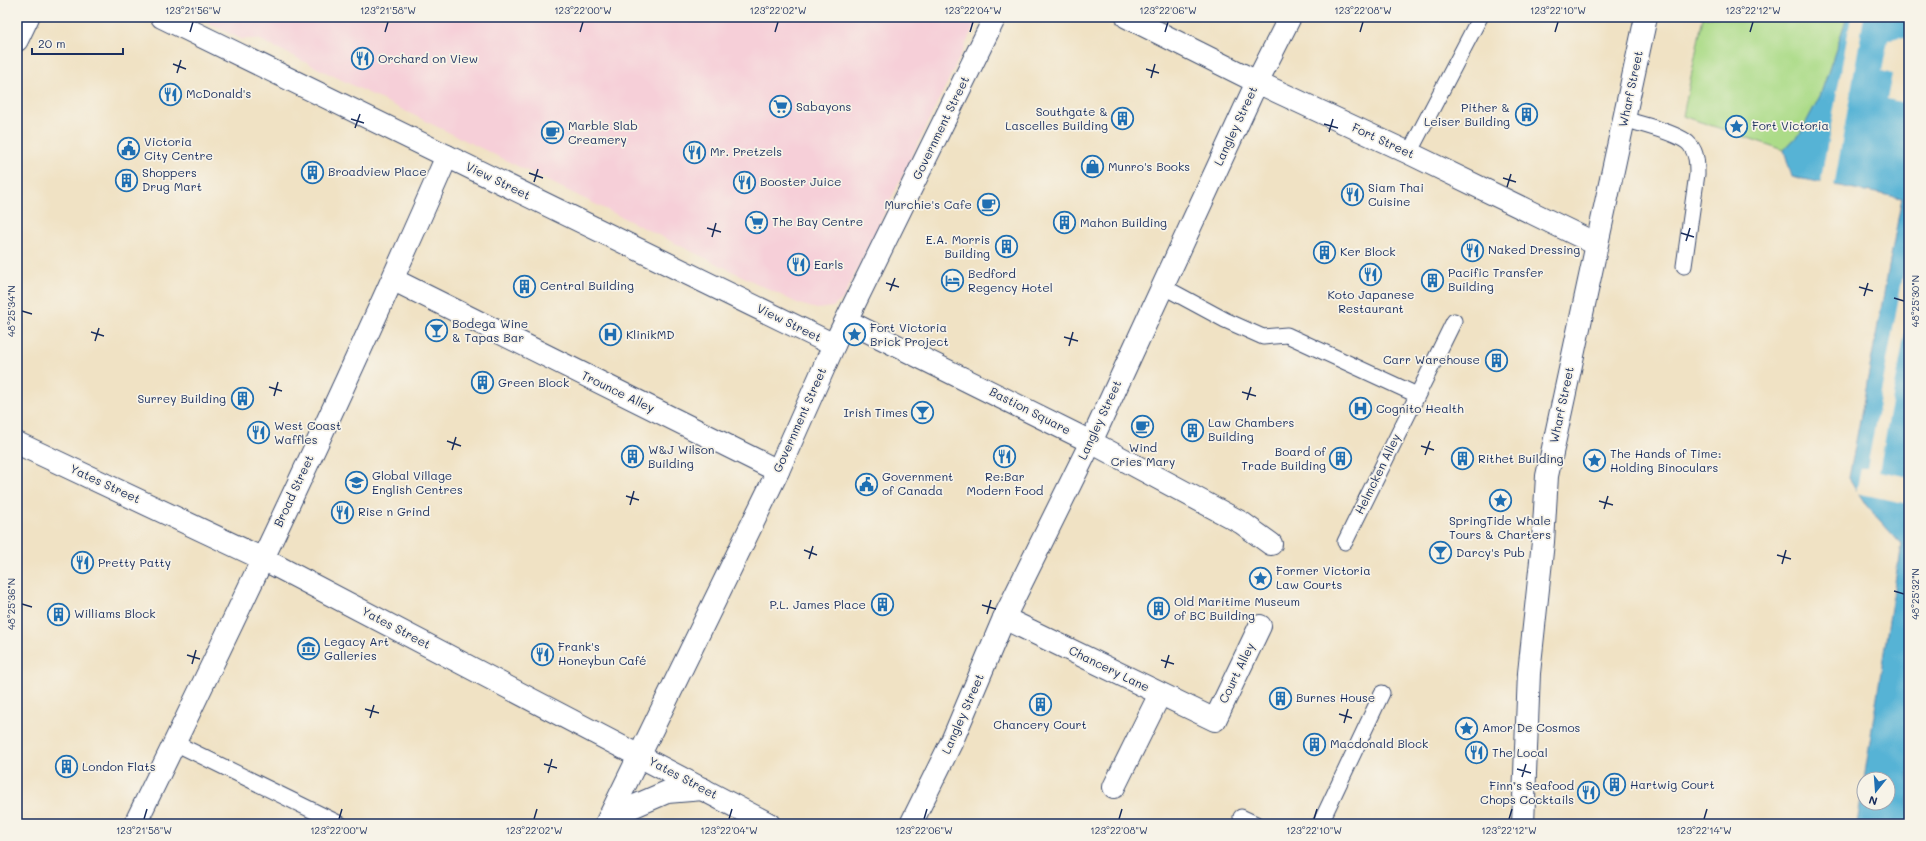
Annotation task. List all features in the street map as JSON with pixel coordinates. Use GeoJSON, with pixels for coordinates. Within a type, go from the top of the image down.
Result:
{"type":"FeatureCollection","features":[{"type":"Feature","properties":{"kind":"street"},"geometry":{"type":"LineString","coordinates":[[17,40],[28,17]]}},
{"type":"Feature","properties":{"kind":"street","name":"View Street"},"geometry":{"type":"LineString","coordinates":[[162,17],[834,345]]}},
{"type":"Feature","properties":{"kind":"street","name":"Government Street"},"geometry":{"type":"LineString","coordinates":[[606,824],[778,471],[834,345],[995,17]]}},
{"type":"Feature","properties":{"kind":"street","name":"Fort Street"},"geometry":{"type":"LineString","coordinates":[[1127,17],[1257,82],[1409,153],[1596,244]]}},
{"type":"Feature","properties":{"kind":"street","name":"Langley Street"},"geometry":{"type":"LineString","coordinates":[[911,824],[952,741],[1004,618],[1091,442],[1257,82],[1290,17]]}},
{"type":"Feature","properties":{"kind":"street","name":"Wharf Street"},"geometry":{"type":"LineString","coordinates":[[1523,824],[1529,673],[1547,476],[1646,17]]}},
{"type":"Feature","properties":{"kind":"street","name":"Broad Street"},"geometry":{"type":"LineString","coordinates":[[135,824],[263,559],[394,280],[448,156]]}},
{"type":"Feature","properties":{"kind":"street","name":"Trounce Alley"},"geometry":{"type":"LineString","coordinates":[[394,280],[778,471]]}},
{"type":"Feature","properties":{"kind":"street","name":"Bastion Square"},"geometry":{"type":"LineString","coordinates":[[847,320],[1091,442],[1242,523],[1271,544]]}},
{"type":"Feature","properties":{"kind":"street","name":"Yates Street"},"geometry":{"type":"LineString","coordinates":[[17,443],[263,559],[769,824]]}},
{"type":"Feature","properties":{"kind":"street","name":"Chancery Lane"},"geometry":{"type":"LineString","coordinates":[[1004,618],[1215,720]]}},
{"type":"Feature","properties":{"kind":"street","name":"Court Alley"},"geometry":{"type":"LineString","coordinates":[[1215,720],[1260,626]]}},
{"type":"Feature","properties":{"kind":"street"},"geometry":{"type":"LineString","coordinates":[[1114,787],[1160,694]]}},
{"type":"Feature","properties":{"kind":"street"},"geometry":{"type":"LineString","coordinates":[[610,824],[630,808],[667,792],[703,789]]}},
{"type":"Feature","properties":{"kind":"lane"},"geometry":{"type":"LineString","coordinates":[[1409,153],[1480,17]]}},
{"type":"Feature","properties":{"kind":"lane"},"geometry":{"type":"LineString","coordinates":[[1624,119],[1659,129],[1679,138],[1690,144],[1694,152],[1697,163],[1697,174],[1684,266]]}},
{"type":"Feature","properties":{"kind":"lane"},"geometry":{"type":"LineString","coordinates":[[1162,286],[1225,320],[1263,337],[1287,335],[1417,395]]}},
{"type":"Feature","properties":{"kind":"lane","name":"Helmcken Alley"},"geometry":{"type":"LineString","coordinates":[[1345,542],[1454,320]]}},
{"type":"Feature","properties":{"kind":"lane"},"geometry":{"type":"LineString","coordinates":[[1320,824],[1382,693]]}},
{"type":"Feature","properties":{"kind":"lane"},"geometry":{"type":"LineString","coordinates":[[175,743],[340,824]]}},
{"type":"Feature","properties":{"kind":"lane"},"geometry":{"type":"LineString","coordinates":[[1241,817],[1256,824]]}},
{"type":"Feature","properties":{"kind":"shaded area","name":"The Bay Centre"},"geometry":{"type":"Polygon","coordinates":[[[196,17],[979,17],[843,299],[833,307],[817,309],[799,304],[258,39],[241,39],[196,17]]]}},
{"type":"Feature","properties":{"kind":"green space"},"geometry":{"type":"Polygon","coordinates":[[[1703,17],[1847,17],[1820,96],[1801,132],[1784,150],[1683,116],[1703,17]]]}},
{"type":"Feature","properties":{"kind":"water"},"geometry":{"type":"Polygon","coordinates":[[[1847,17],[1909,17],[1909,824],[1857,824],[1859,811],[1896,811],[1896,771],[1865,771],[1901,544],[1866,505],[1849,478],[1902,198],[1792,177],[1784,150],[1801,132],[1820,96],[1847,17]]]}},
{"type":"Feature","properties":{"kind":"pier"},"geometry":{"type":"Polygon","coordinates":[[[1851,17],[1864,17],[1834,187],[1820,184],[1851,17]]]}},
{"type":"Feature","properties":{"kind":"pier"},"geometry":{"type":"Polygon","coordinates":[[[1899,37],[1909,39],[1909,104],[1887,99],[1892,74],[1882,71],[1888,40],[1899,37]]]}},
{"type":"Feature","properties":{"kind":"pier"},"geometry":{"type":"Polygon","coordinates":[[[1909,243],[1909,312],[1879,471],[1909,477],[1909,504],[1856,493],[1861,468],[1867,468],[1909,243]]]}},
{"type":"Feature","properties":{"kind":"place","name":"Orchard on View"},"geometry":{"type":"Point","coordinates":[363,59]}},
{"type":"Feature","properties":{"kind":"place","name":"McDonald's"},"geometry":{"type":"Point","coordinates":[170,94]}},
{"type":"Feature","properties":{"kind":"place","name":"Sabayons"},"geometry":{"type":"Point","coordinates":[781,107]}},
{"type":"Feature","properties":{"kind":"place","name":"Pither & Leiser Building"},"geometry":{"type":"Point","coordinates":[1526,115]}},
{"type":"Feature","properties":{"kind":"place","name":"Southgate & Lascelles Building"},"geometry":{"type":"Point","coordinates":[1123,119]}},
{"type":"Feature","properties":{"kind":"place","name":"Fort Victoria"},"geometry":{"type":"Point","coordinates":[1736,126]}},
{"type":"Feature","properties":{"kind":"place","name":"Marble Slab Creamery"},"geometry":{"type":"Point","coordinates":[553,133]}},
{"type":"Feature","properties":{"kind":"place","name":"Victoria City Centre"},"geometry":{"type":"Point","coordinates":[129,149]}},
{"type":"Feature","properties":{"kind":"place","name":"Mr. Pretzels"},"geometry":{"type":"Point","coordinates":[695,152]}},
{"type":"Feature","properties":{"kind":"place","name":"Munro's Books"},"geometry":{"type":"Point","coordinates":[1092,167]}},
{"type":"Feature","properties":{"kind":"place","name":"Broadview Place"},"geometry":{"type":"Point","coordinates":[313,172]}},
{"type":"Feature","properties":{"kind":"place","name":"Shoppers Drug Mart"},"geometry":{"type":"Point","coordinates":[127,180]}},
{"type":"Feature","properties":{"kind":"place","name":"Booster Juice"},"geometry":{"type":"Point","coordinates":[744,182]}},
{"type":"Feature","properties":{"kind":"place","name":"Siam Thai Cuisine"},"geometry":{"type":"Point","coordinates":[1353,195]}},
{"type":"Feature","properties":{"kind":"place","name":"Murchie's Cafe"},"geometry":{"type":"Point","coordinates":[988,205]}},
{"type":"Feature","properties":{"kind":"place","name":"The Bay Centre"},"geometry":{"type":"Point","coordinates":[756,222]}},
{"type":"Feature","properties":{"kind":"place","name":"Mahon Building"},"geometry":{"type":"Point","coordinates":[1065,223]}},
{"type":"Feature","properties":{"kind":"place","name":"E.A. Morris Building"},"geometry":{"type":"Point","coordinates":[1006,247]}},
{"type":"Feature","properties":{"kind":"place","name":"Naked Dressing"},"geometry":{"type":"Point","coordinates":[1473,250]}},
{"type":"Feature","properties":{"kind":"place","name":"Ker Block"},"geometry":{"type":"Point","coordinates":[1325,252]}},
{"type":"Feature","properties":{"kind":"place","name":"Earls"},"geometry":{"type":"Point","coordinates":[799,265]}},
{"type":"Feature","properties":{"kind":"place","name":"Koto Japanese Restaurant"},"geometry":{"type":"Point","coordinates":[1371,274]}},
{"type":"Feature","properties":{"kind":"place","name":"Pacific Transfer Building"},"geometry":{"type":"Point","coordinates":[1433,280]}},
{"type":"Feature","properties":{"kind":"place","name":"Bedford Regency Hotel"},"geometry":{"type":"Point","coordinates":[953,281]}},
{"type":"Feature","properties":{"kind":"place","name":"Central Building"},"geometry":{"type":"Point","coordinates":[524,286]}},
{"type":"Feature","properties":{"kind":"place","name":"Bodega Wine & Tapas Bar"},"geometry":{"type":"Point","coordinates":[437,331]}},
{"type":"Feature","properties":{"kind":"place","name":"KlinikMD"},"geometry":{"type":"Point","coordinates":[610,335]}},
{"type":"Feature","properties":{"kind":"place","name":"Fort Victoria Brick Project"},"geometry":{"type":"Point","coordinates":[855,335]}},
{"type":"Feature","properties":{"kind":"place","name":"Carr Warehouse"},"geometry":{"type":"Point","coordinates":[1496,360]}},
{"type":"Feature","properties":{"kind":"place","name":"Green Block"},"geometry":{"type":"Point","coordinates":[483,383]}},
{"type":"Feature","properties":{"kind":"place","name":"Surrey Building"},"geometry":{"type":"Point","coordinates":[242,399]}},
{"type":"Feature","properties":{"kind":"place","name":"Cognito Health"},"geometry":{"type":"Point","coordinates":[1361,409]}},
{"type":"Feature","properties":{"kind":"place","name":"Irish Times"},"geometry":{"type":"Point","coordinates":[923,413]}},
{"type":"Feature","properties":{"kind":"place","name":"Wind Cries Mary"},"geometry":{"type":"Point","coordinates":[1143,427]}},
{"type":"Feature","properties":{"kind":"place","name":"Law Chambers Building"},"geometry":{"type":"Point","coordinates":[1192,430]}},
{"type":"Feature","properties":{"kind":"place","name":"West Coast Waffles"},"geometry":{"type":"Point","coordinates":[259,433]}},
{"type":"Feature","properties":{"kind":"place","name":"Re:Bar Modern Food"},"geometry":{"type":"Point","coordinates":[1005,456]}},
{"type":"Feature","properties":{"kind":"place","name":"W&J Wilson Building"},"geometry":{"type":"Point","coordinates":[633,457]}},
{"type":"Feature","properties":{"kind":"place","name":"Board of Trade Building"},"geometry":{"type":"Point","coordinates":[1341,459]}},
{"type":"Feature","properties":{"kind":"place","name":"Rithet Building"},"geometry":{"type":"Point","coordinates":[1462,459]}},
{"type":"Feature","properties":{"kind":"place","name":"The Hands of Time: Holding Binoculars"},"geometry":{"type":"Point","coordinates":[1595,461]}},
{"type":"Feature","properties":{"kind":"place","name":"Global Village English Centres"},"geometry":{"type":"Point","coordinates":[357,483]}},
{"type":"Feature","properties":{"kind":"place","name":"Government of Canada"},"geometry":{"type":"Point","coordinates":[867,484]}},
{"type":"Feature","properties":{"kind":"place","name":"SpringTide Whale Tours & Charters"},"geometry":{"type":"Point","coordinates":[1500,500]}},
{"type":"Feature","properties":{"kind":"place","name":"Rise n Grind"},"geometry":{"type":"Point","coordinates":[342,512]}},
{"type":"Feature","properties":{"kind":"place","name":"Darcy's Pub"},"geometry":{"type":"Point","coordinates":[1440,553]}},
{"type":"Feature","properties":{"kind":"place","name":"Pretty Patty"},"geometry":{"type":"Point","coordinates":[82,563]}},
{"type":"Feature","properties":{"kind":"place","name":"Former Victoria Law Courts"},"geometry":{"type":"Point","coordinates":[1260,578]}},
{"type":"Feature","properties":{"kind":"place","name":"P.L. James Place"},"geometry":{"type":"Point","coordinates":[882,605]}},
{"type":"Feature","properties":{"kind":"place","name":"Old Maritime Museum of BC Building"},"geometry":{"type":"Point","coordinates":[1158,609]}},
{"type":"Feature","properties":{"kind":"place","name":"Williams Block"},"geometry":{"type":"Point","coordinates":[59,614]}},
{"type":"Feature","properties":{"kind":"place","name":"Legacy Art Galleries"},"geometry":{"type":"Point","coordinates":[309,649]}},
{"type":"Feature","properties":{"kind":"place","name":"Frank's Honeybun Café"},"geometry":{"type":"Point","coordinates":[542,654]}},
{"type":"Feature","properties":{"kind":"place","name":"Burnes House"},"geometry":{"type":"Point","coordinates":[1281,698]}},
{"type":"Feature","properties":{"kind":"place","name":"Chancery Court"},"geometry":{"type":"Point","coordinates":[1040,704]}},
{"type":"Feature","properties":{"kind":"place","name":"Amor De Cosmos"},"geometry":{"type":"Point","coordinates":[1467,728]}},
{"type":"Feature","properties":{"kind":"place","name":"Macdonald Block"},"geometry":{"type":"Point","coordinates":[1314,744]}},
{"type":"Feature","properties":{"kind":"place","name":"The Local"},"geometry":{"type":"Point","coordinates":[1476,753]}},
{"type":"Feature","properties":{"kind":"place","name":"London Flats"},"geometry":{"type":"Point","coordinates":[67,767]}},
{"type":"Feature","properties":{"kind":"place","name":"Hartwig Court"},"geometry":{"type":"Point","coordinates":[1614,785]}},
{"type":"Feature","properties":{"kind":"place","name":"Finn’s Seafood Chops Cocktails"},"geometry":{"type":"Point","coordinates":[1589,793]}}]}
